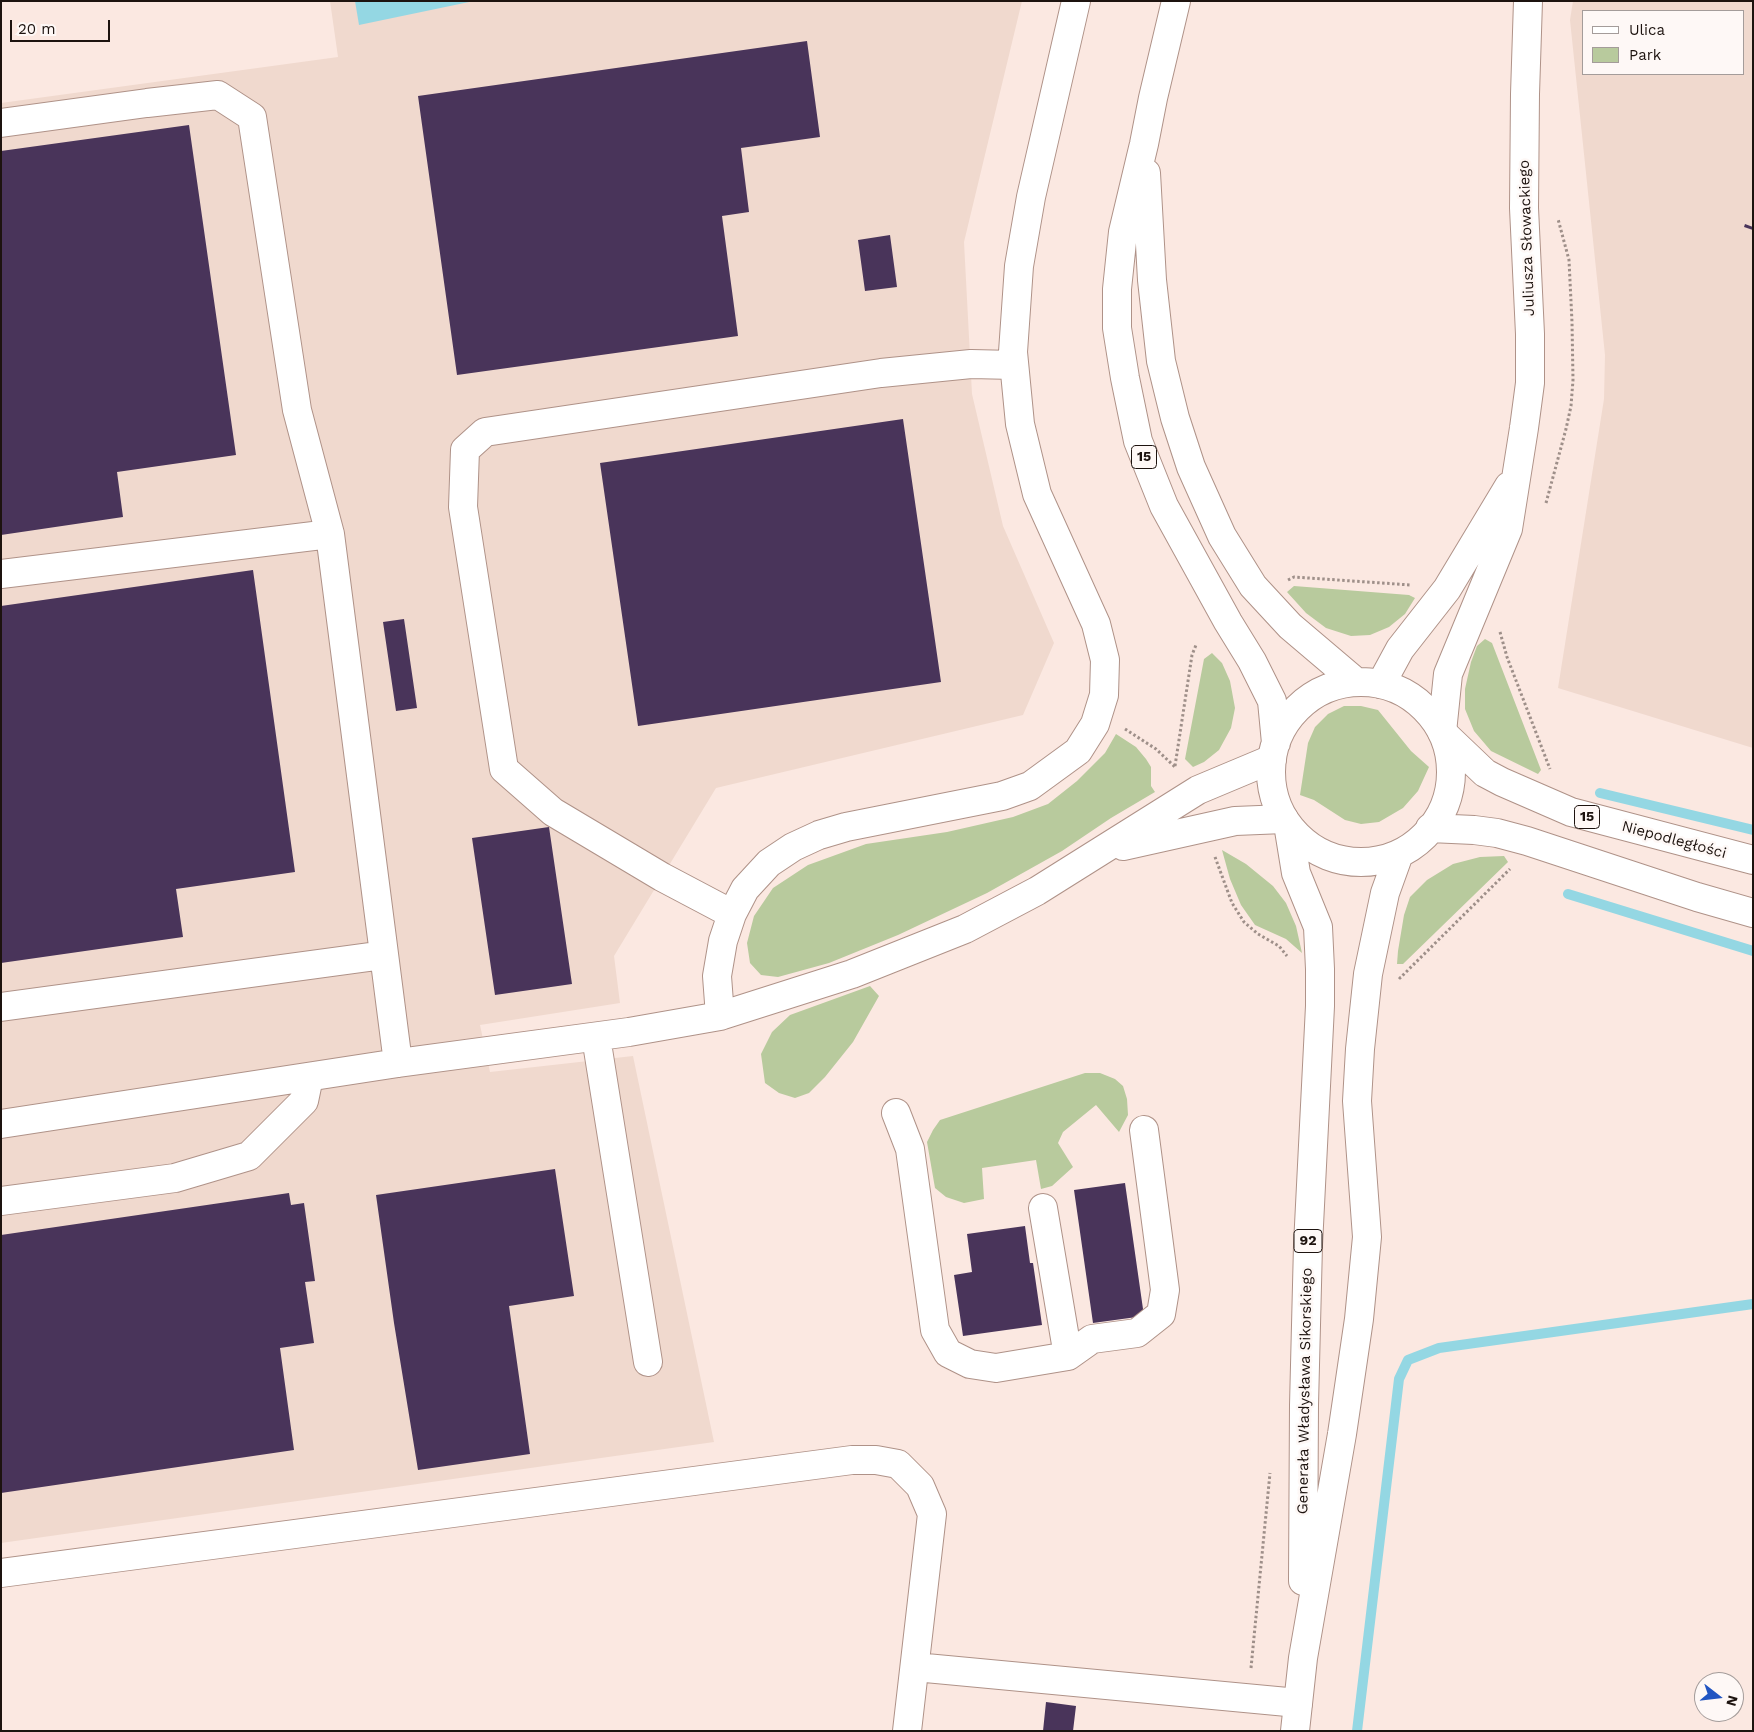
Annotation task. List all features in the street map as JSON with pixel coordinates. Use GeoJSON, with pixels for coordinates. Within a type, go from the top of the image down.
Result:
{"type":"FeatureCollection","features":[{"type":"Feature","properties":{"kind":"main road"},"geometry":{"type":"LineString","coordinates":[[720,1016],[717,976],[723,941],[732,914],[745,890],[769,863],[793,847],[819,836],[846,828],[1002,796],[1030,786],[1078,751],[1095,724],[1104,695],[1105,660],[1096,624],[1037,494],[1020,424],[1013,343],[1019,266],[1033,187],[1076,1]]}},
{"type":"Feature","properties":{"kind":"main road","name":"15"},"geometry":{"type":"LineString","coordinates":[[1144,144],[1152,280],[1161,361],[1175,418],[1191,467],[1222,536],[1253,586],[1290,626],[1369,683],[1406,694],[1421,704],[1442,732],[1450,759],[1451,780],[1446,802],[1437,821],[1419,840],[1399,854],[1381,860],[1361,862],[1342,860],[1324,854],[1307,844],[1287,824],[1277,804],[1273,790],[1272,701],[1252,661],[1228,622],[1164,506],[1138,441],[1117,328],[1117,289],[1123,232],[1176,1]]}},
{"type":"Feature","properties":{"kind":"main road","name":"Juliusza Słowackiego"},"geometry":{"type":"LineString","coordinates":[[1442,732],[1448,674],[1508,530],[1530,383],[1530,334],[1524,208],[1524,94],[1528,1]]}},
{"type":"Feature","properties":{"kind":"main road"},"geometry":{"type":"LineString","coordinates":[[1,123],[218,95],[252,116],[297,410],[330,534],[398,1063]]}},
{"type":"Feature","properties":{"kind":"main road"},"geometry":{"type":"LineString","coordinates":[[732,914],[662,877],[553,812],[504,769],[463,507],[465,450],[485,432],[881,373],[971,364],[1014,365]]}},
{"type":"Feature","properties":{"kind":"main road","name":"Juliusza Słowackiego"},"geometry":{"type":"LineString","coordinates":[[1369,683],[1400,649],[1447,589],[1516,474]]}},
{"type":"Feature","properties":{"kind":"main road"},"geometry":{"type":"LineString","coordinates":[[1,574],[330,534]]}},
{"type":"Feature","properties":{"kind":"main road"},"geometry":{"type":"LineString","coordinates":[[1,1124],[398,1063],[596,1037],[720,1016],[852,974],[965,929],[1037,891],[1198,790],[1274,751],[1284,727],[1306,700],[1330,688],[1369,683]]}},
{"type":"Feature","properties":{"kind":"main road","name":"Niepodległości"},"geometry":{"type":"LineString","coordinates":[[1442,732],[1485,773],[1571,812],[1753,860]]}},
{"type":"Feature","properties":{"kind":"main road"},"geometry":{"type":"LineString","coordinates":[[1105,850],[1234,821],[1287,824]]}},
{"type":"Feature","properties":{"kind":"main road","name":"Generała Władysława Sikorskiego"},"geometry":{"type":"LineString","coordinates":[[1287,824],[1296,874],[1318,927],[1320,969],[1320,1006],[1308,1245],[1304,1405],[1303,1658]]}},
{"type":"Feature","properties":{"kind":"main road"},"geometry":{"type":"LineString","coordinates":[[1430,828],[1474,830],[1512,837],[1753,913]]}},
{"type":"Feature","properties":{"kind":"main road","name":"Generała Władysława Sikorskiego"},"geometry":{"type":"LineString","coordinates":[[1295,1731],[1303,1658],[1359,1319],[1367,1237],[1358,1101],[1360,1049],[1368,974],[1385,893],[1399,854]]}},
{"type":"Feature","properties":{"kind":"main road"},"geometry":{"type":"LineString","coordinates":[[1,1007],[384,955]]}},
{"type":"Feature","properties":{"kind":"main road"},"geometry":{"type":"LineString","coordinates":[[596,1037],[648,1362]]}},
{"type":"Feature","properties":{"kind":"main road"},"geometry":{"type":"LineString","coordinates":[[1,1201],[175,1178],[249,1156],[304,1101],[309,1077]]}},
{"type":"Feature","properties":{"kind":"main road"},"geometry":{"type":"LineString","coordinates":[[896,1113],[910,1149],[935,1330],[948,1353],[970,1364],[996,1368],[1068,1356],[1092,1339],[1137,1333],[1161,1314],[1165,1290],[1144,1130]]}},
{"type":"Feature","properties":{"kind":"main road"},"geometry":{"type":"LineString","coordinates":[[1043,1208],[1068,1356]]}},
{"type":"Feature","properties":{"kind":"main road"},"geometry":{"type":"LineString","coordinates":[[1,1573],[842,1461],[876,1460],[898,1464],[920,1486],[932,1514],[907,1731]]}},
{"type":"Feature","properties":{"kind":"main road"},"geometry":{"type":"LineString","coordinates":[[914,1667],[1298,1703]]}},
{"type":"Feature","properties":{"kind":"path"},"geometry":{"type":"LineString","coordinates":[[1283,582],[1294,577],[1416,586]]}},
{"type":"Feature","properties":{"kind":"path"},"geometry":{"type":"LineString","coordinates":[[1175,766],[1192,655],[1196,645]]}},
{"type":"Feature","properties":{"kind":"path"},"geometry":{"type":"LineString","coordinates":[[1097,717],[1132,733],[1156,749],[1175,766],[1178,772]]}},
{"type":"Feature","properties":{"kind":"path"},"geometry":{"type":"LineString","coordinates":[[1214,854],[1232,903],[1244,922],[1258,934],[1279,946],[1290,960]]}},
{"type":"Feature","properties":{"kind":"path"},"geometry":{"type":"LineString","coordinates":[[1393,976],[1400,978],[1515,865]]}},
{"type":"Feature","properties":{"kind":"shaded area"},"geometry":{"type":"Polygon","coordinates":[[[330,1],[1022,1],[964,242],[972,394],[1003,526],[1054,643],[1023,715],[716,788],[614,956],[620,1003],[480,1025],[490,1072],[633,1056],[714,1442],[1,1543],[1,103],[338,57],[330,1]]]}},
{"type":"Feature","properties":{"kind":"shaded area"},"geometry":{"type":"Polygon","coordinates":[[[1573,1],[1753,1],[1753,748],[1558,688],[1604,399],[1605,355],[1570,20],[1573,1]]]}},
{"type":"Feature","properties":{"kind":"green space"},"geometry":{"type":"Polygon","coordinates":[[[1294,586],[1409,595],[1415,598],[1405,614],[1389,627],[1370,635],[1351,636],[1326,628],[1306,613],[1287,592],[1294,586]]]}},
{"type":"Feature","properties":{"kind":"green space"},"geometry":{"type":"Polygon","coordinates":[[[1485,639],[1492,643],[1541,770],[1538,774],[1491,751],[1474,731],[1465,709],[1465,689],[1471,662],[1477,646],[1485,639]]]}},
{"type":"Feature","properties":{"kind":"green space"},"geometry":{"type":"Polygon","coordinates":[[[1212,653],[1222,663],[1230,681],[1235,708],[1231,728],[1219,750],[1204,762],[1193,767],[1185,759],[1204,659],[1212,653]]]}},
{"type":"Feature","properties":{"kind":"green space"},"geometry":{"type":"Polygon","coordinates":[[[1344,706],[1361,706],[1378,710],[1411,751],[1429,767],[1418,791],[1403,808],[1379,822],[1361,824],[1345,820],[1314,800],[1300,795],[1308,743],[1315,727],[1328,714],[1344,706]]]}},
{"type":"Feature","properties":{"kind":"green space"},"geometry":{"type":"Polygon","coordinates":[[[1116,734],[1136,747],[1146,759],[1151,767],[1151,786],[1155,792],[1111,818],[1062,851],[987,893],[898,935],[829,963],[778,977],[761,975],[750,963],[747,943],[754,916],[773,888],[808,865],[866,844],[947,832],[1013,817],[1048,804],[1077,781],[1105,753],[1116,734]]]}},
{"type":"Feature","properties":{"kind":"green space"},"geometry":{"type":"Polygon","coordinates":[[[1222,850],[1246,864],[1273,886],[1286,903],[1296,926],[1302,953],[1286,939],[1255,925],[1241,905],[1230,879],[1222,850]]]}},
{"type":"Feature","properties":{"kind":"green space"},"geometry":{"type":"Polygon","coordinates":[[[1504,856],[1508,862],[1403,964],[1397,964],[1404,915],[1410,897],[1427,880],[1453,864],[1480,857],[1504,856]]]}},
{"type":"Feature","properties":{"kind":"green space"},"geometry":{"type":"Polygon","coordinates":[[[870,986],[879,996],[853,1042],[825,1077],[809,1093],[795,1098],[779,1093],[765,1083],[761,1054],[772,1032],[790,1015],[870,986]]]}},
{"type":"Feature","properties":{"kind":"green space"},"geometry":{"type":"Polygon","coordinates":[[[1085,1073],[1100,1073],[1115,1079],[1123,1086],[1127,1099],[1128,1115],[1119,1132],[1096,1105],[1063,1132],[1058,1143],[1073,1167],[1052,1186],[1041,1189],[1036,1160],[982,1168],[984,1199],[964,1203],[946,1197],[935,1188],[927,1142],[940,1120],[1085,1073]]]}},
{"type":"Feature","properties":{"kind":"water"},"geometry":{"type":"Polygon","coordinates":[[[355,1],[474,1],[359,25],[355,1]]]}},
{"type":"Feature","properties":{"kind":"building"},"geometry":{"type":"Polygon","coordinates":[[[807,41],[820,137],[741,148],[749,212],[722,216],[738,336],[457,375],[418,96],[807,41]]]}},
{"type":"Feature","properties":{"kind":"building"},"geometry":{"type":"Polygon","coordinates":[[[189,125],[236,455],[117,472],[123,517],[1,535],[1,151],[189,125]]]}},
{"type":"Feature","properties":{"kind":"building"},"geometry":{"type":"Polygon","coordinates":[[[1745,224],[1753,227],[1753,230],[1744,227],[1745,224]]]}},
{"type":"Feature","properties":{"kind":"building"},"geometry":{"type":"Polygon","coordinates":[[[890,235],[897,287],[865,291],[858,240],[890,235]]]}},
{"type":"Feature","properties":{"kind":"building"},"geometry":{"type":"Polygon","coordinates":[[[903,419],[941,682],[638,726],[600,463],[903,419]]]}},
{"type":"Feature","properties":{"kind":"building"},"geometry":{"type":"Polygon","coordinates":[[[253,570],[295,872],[176,889],[183,937],[1,963],[1,606],[253,570]]]}},
{"type":"Feature","properties":{"kind":"building"},"geometry":{"type":"Polygon","coordinates":[[[404,619],[417,708],[396,711],[383,622],[404,619]]]}},
{"type":"Feature","properties":{"kind":"building"},"geometry":{"type":"Polygon","coordinates":[[[549,827],[572,984],[495,995],[472,838],[549,827]]]}},
{"type":"Feature","properties":{"kind":"building"},"geometry":{"type":"Polygon","coordinates":[[[555,1169],[574,1296],[509,1306],[530,1454],[418,1470],[394,1323],[376,1195],[555,1169]]]}},
{"type":"Feature","properties":{"kind":"building"},"geometry":{"type":"Polygon","coordinates":[[[1125,1183],[1144,1316],[1093,1323],[1074,1190],[1125,1183]]]}},
{"type":"Feature","properties":{"kind":"building"},"geometry":{"type":"Polygon","coordinates":[[[289,1193],[291,1205],[304,1203],[315,1281],[305,1282],[314,1343],[280,1348],[294,1450],[1,1493],[1,1235],[289,1193]]]}},
{"type":"Feature","properties":{"kind":"building"},"geometry":{"type":"Polygon","coordinates":[[[1025,1226],[1030,1263],[1033,1263],[1042,1325],[963,1336],[954,1275],[972,1272],[967,1234],[1025,1226]]]}},
{"type":"Feature","properties":{"kind":"building"},"geometry":{"type":"Polygon","coordinates":[[[1046,1702],[1076,1706],[1073,1731],[1043,1731],[1046,1702]]]}},
{"type":"Feature","properties":{"kind":"waterway"},"geometry":{"type":"LineString","coordinates":[[1600,793],[1753,830]]}},
{"type":"Feature","properties":{"kind":"waterway"},"geometry":{"type":"LineString","coordinates":[[1568,894],[1753,951]]}},
{"type":"Feature","properties":{"kind":"waterway"},"geometry":{"type":"LineString","coordinates":[[1357,1731],[1399,1379],[1408,1360],[1439,1348],[1753,1304]]}}]}
